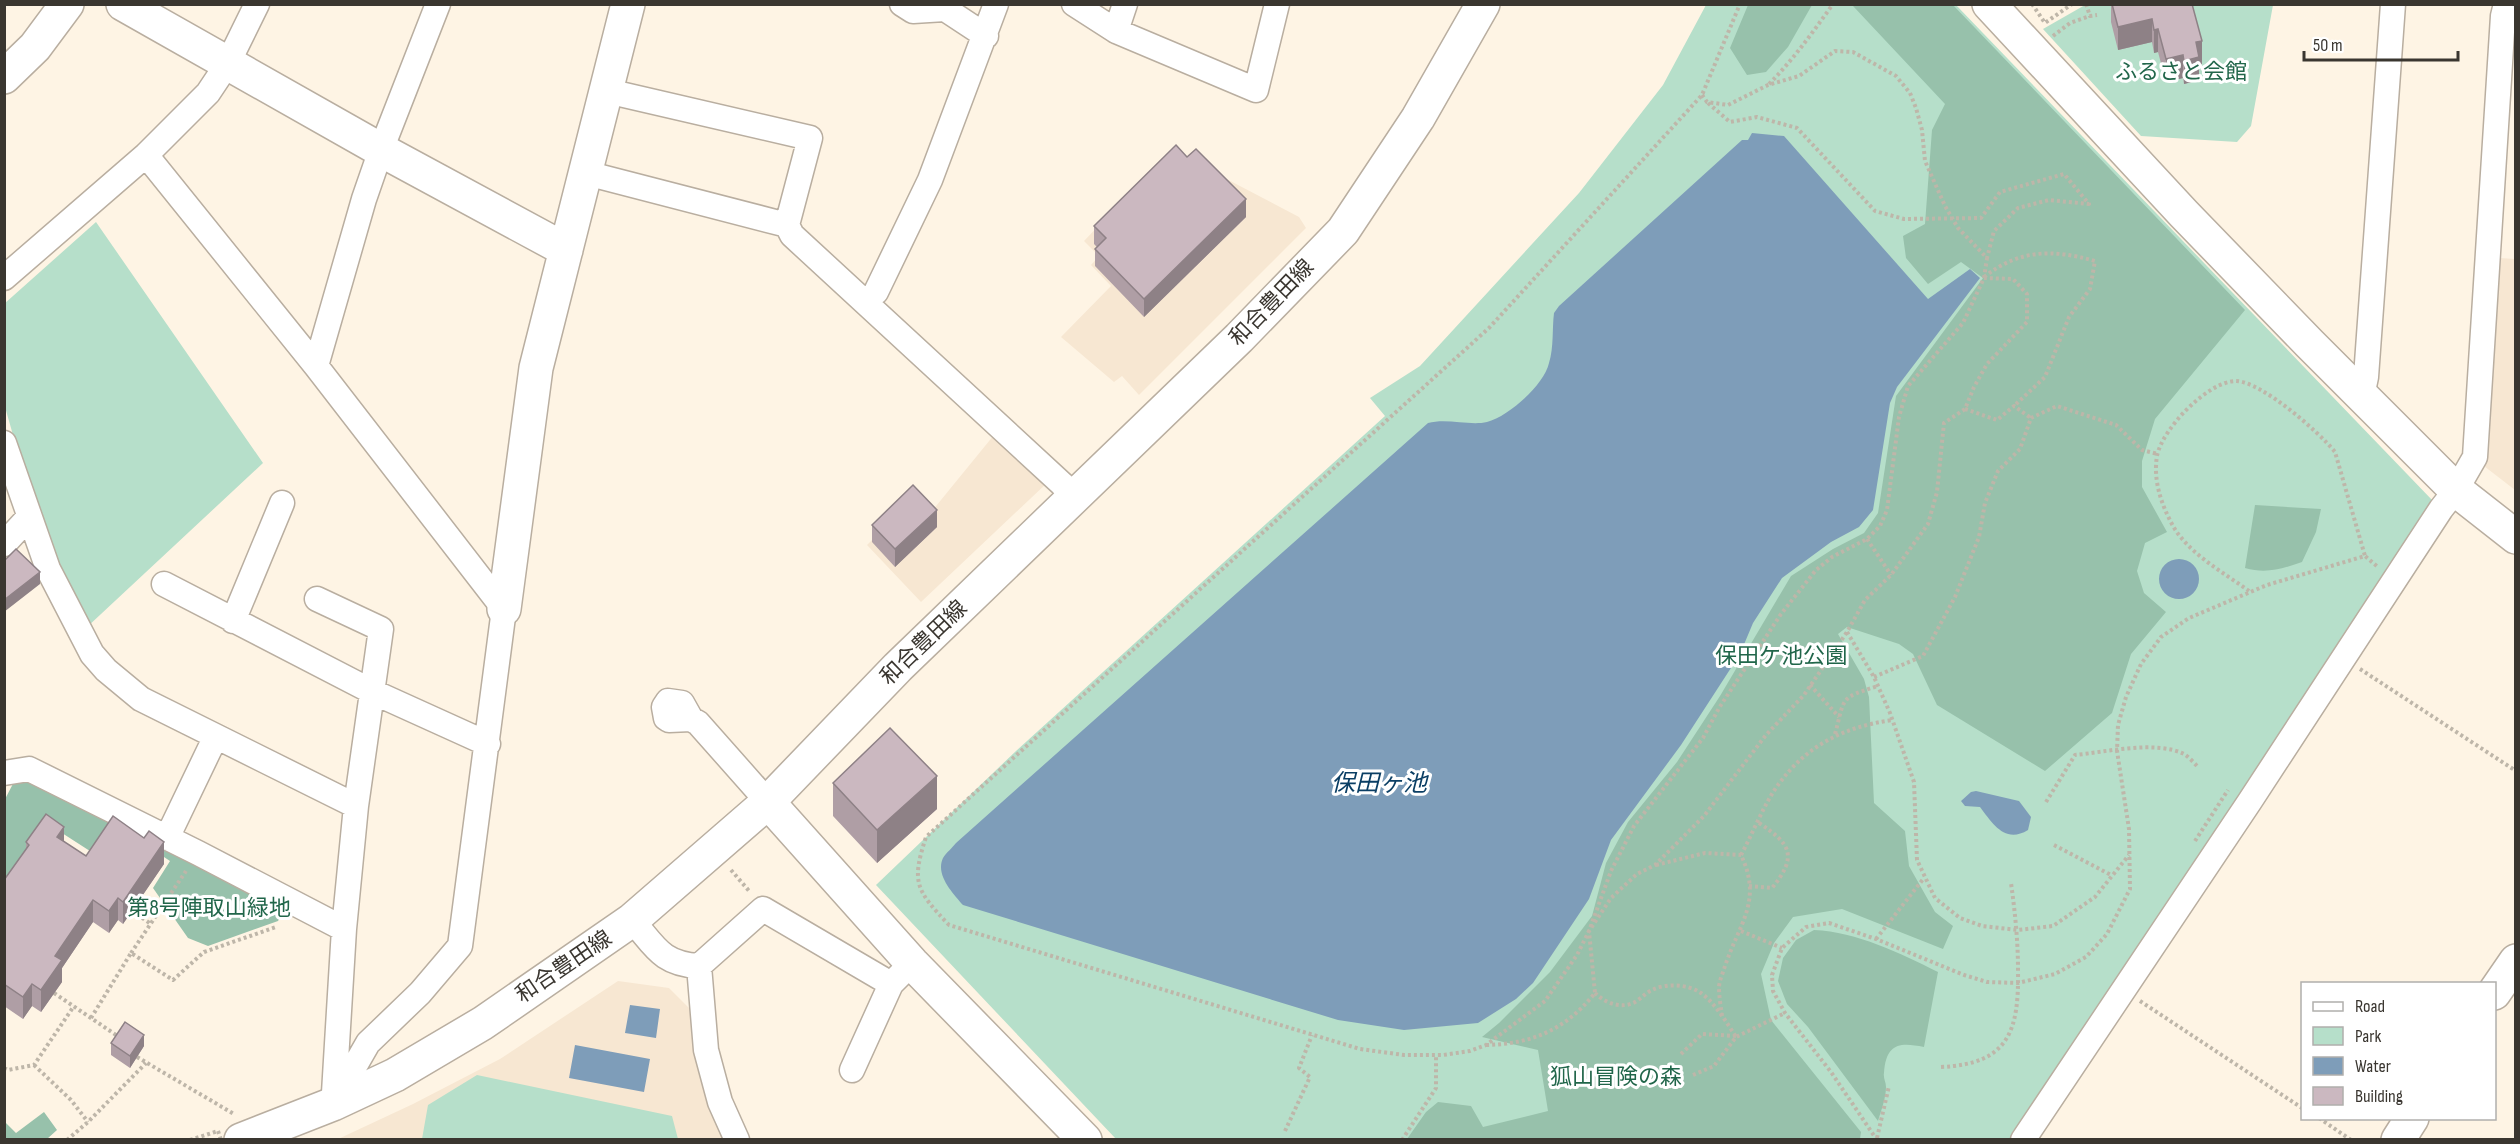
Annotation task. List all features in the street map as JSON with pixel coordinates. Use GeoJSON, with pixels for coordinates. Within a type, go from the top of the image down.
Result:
{"type":"FeatureCollection","features":[{"type":"Feature","properties":{"kind":"street"},"geometry":{"type":"LineString","coordinates":[[4,77],[36,47],[67,4]]}},
{"type":"Feature","properties":{"kind":"street"},"geometry":{"type":"LineString","coordinates":[[123,4],[381,150],[566,250]]}},
{"type":"Feature","properties":{"kind":"street"},"geometry":{"type":"LineString","coordinates":[[4,278],[146,155],[208,93],[228,63],[257,4]]}},
{"type":"Feature","properties":{"kind":"street"},"geometry":{"type":"LineString","coordinates":[[316,366],[364,200],[438,4]]}},
{"type":"Feature","properties":{"kind":"street"},"geometry":{"type":"LineString","coordinates":[[333,1104],[368,1043],[420,993],[460,946],[536,368],[628,4]]}},
{"type":"Feature","properties":{"kind":"street"},"geometry":{"type":"LineString","coordinates":[[902,4],[913,12],[945,9],[986,36]]}},
{"type":"Feature","properties":{"kind":"street"},"geometry":{"type":"LineString","coordinates":[[876,292],[930,180],[986,36],[996,4]]}},
{"type":"Feature","properties":{"kind":"street"},"geometry":{"type":"LineString","coordinates":[[1074,4],[1116,31],[1256,90],[1277,4]]}},
{"type":"Feature","properties":{"kind":"street"},"geometry":{"type":"LineString","coordinates":[[1116,31],[1125,4]]}},
{"type":"Feature","properties":{"kind":"street","name":"和合豊田線"},"geometry":{"type":"LineString","coordinates":[[224,1133],[333,1104],[395,1076],[483,1023],[632,920],[768,802],[898,667],[1239,338],[1343,231],[1418,118],[1483,4]]}},
{"type":"Feature","properties":{"kind":"street"},"geometry":{"type":"LineString","coordinates":[[1989,4],[2184,214],[2362,396],[2456,490],[2516,537]]}},
{"type":"Feature","properties":{"kind":"street"},"geometry":{"type":"LineString","coordinates":[[2362,396],[2366,377],[2393,4]]}},
{"type":"Feature","properties":{"kind":"street"},"geometry":{"type":"LineString","coordinates":[[2023,1140],[2250,801],[2342,657],[2456,490],[2475,457],[2507,11]]}},
{"type":"Feature","properties":{"kind":"street"},"geometry":{"type":"LineString","coordinates":[[607,91],[810,138],[787,225],[792,235],[1062,484],[1074,498]]}},
{"type":"Feature","properties":{"kind":"street"},"geometry":{"type":"LineString","coordinates":[[146,155],[316,366],[504,609]]}},
{"type":"Feature","properties":{"kind":"street"},"geometry":{"type":"LineString","coordinates":[[586,172],[787,225]]}},
{"type":"Feature","properties":{"kind":"street"},"geometry":{"type":"LineString","coordinates":[[4,443],[48,569],[92,654],[141,699],[215,738],[356,806]]}},
{"type":"Feature","properties":{"kind":"street"},"geometry":{"type":"LineString","coordinates":[[233,621],[282,503]]}},
{"type":"Feature","properties":{"kind":"street"},"geometry":{"type":"LineString","coordinates":[[4,544],[29,517]]}},
{"type":"Feature","properties":{"kind":"street"},"geometry":{"type":"LineString","coordinates":[[164,584],[371,691],[488,744]]}},
{"type":"Feature","properties":{"kind":"street"},"geometry":{"type":"LineString","coordinates":[[316,599],[381,629],[356,806],[344,929],[333,1104]]}},
{"type":"Feature","properties":{"kind":"street"},"geometry":{"type":"LineString","coordinates":[[691,719],[698,723],[768,802],[902,973],[1084,1140]]}},
{"type":"Feature","properties":{"kind":"street"},"geometry":{"type":"LineString","coordinates":[[167,838],[215,738]]}},
{"type":"Feature","properties":{"kind":"street"},"geometry":{"type":"LineString","coordinates":[[4,773],[29,769],[344,929]]}},
{"type":"Feature","properties":{"kind":"street"},"geometry":{"type":"LineString","coordinates":[[632,920],[665,959],[681,965],[699,966],[763,909],[902,973]]}},
{"type":"Feature","properties":{"kind":"street"},"geometry":{"type":"LineString","coordinates":[[2496,990],[2516,961]]}},
{"type":"Feature","properties":{"kind":"street"},"geometry":{"type":"LineString","coordinates":[[699,966],[706,1050],[720,1102],[737,1140]]}},
{"type":"Feature","properties":{"kind":"street"},"geometry":{"type":"LineString","coordinates":[[852,1070],[902,973]]}},
{"type":"Feature","properties":{"kind":"street"},"geometry":{"type":"LineString","coordinates":[[2398,1140],[2411,1120]]}},
{"type":"Feature","properties":{"kind":"path"},"geometry":{"type":"LineString","coordinates":[[1702,95],[1730,122],[1757,117],[1797,128],[1875,211],[1904,219],[1981,218],[2000,192],[2064,174],[2089,204],[2049,200],[2018,208],[1994,231],[1984,278],[1964,323],[1908,386],[1899,417],[1887,510],[1880,526],[1867,539],[1832,557],[1816,570],[1781,614],[1719,708],[1703,738],[1634,826],[1611,871],[1589,931],[1577,955],[1545,1001],[1486,1045],[1470,1051],[1436,1056],[1404,1055],[1360,1049],[949,925],[927,901],[920,888],[917,867],[926,837],[1489,328],[1702,95],[1740,4]]}},
{"type":"Feature","properties":{"kind":"path"},"geometry":{"type":"LineString","coordinates":[[1768,85],[1801,49],[1833,4]]}},
{"type":"Feature","properties":{"kind":"path"},"geometry":{"type":"LineString","coordinates":[[2032,4],[2044,23],[2072,4]]}},
{"type":"Feature","properties":{"kind":"path"},"geometry":{"type":"LineString","coordinates":[[2086,4],[2090,16]]}},
{"type":"Feature","properties":{"kind":"path"},"geometry":{"type":"LineString","coordinates":[[2049,40],[2070,24],[2097,15]]}},
{"type":"Feature","properties":{"kind":"path"},"geometry":{"type":"LineString","coordinates":[[1707,102],[1728,105],[1768,85],[1799,76],[1835,51],[1853,52],[1896,76],[1910,93],[1922,130],[1926,161],[1952,218],[1958,228],[1987,258]]}},
{"type":"Feature","properties":{"kind":"path"},"geometry":{"type":"LineString","coordinates":[[1965,409],[1997,420],[2045,377],[2069,317],[2090,289],[2095,261],[2071,254],[2031,253],[2001,264],[1984,278]]}},
{"type":"Feature","properties":{"kind":"path"},"geometry":{"type":"LineString","coordinates":[[1655,865],[1704,816],[1766,735],[1810,685],[1847,632],[1865,600],[1891,575],[1928,524],[1937,492],[1944,423],[1965,409],[1987,364],[2027,322],[2027,294],[2013,279],[1984,278]]}},
{"type":"Feature","properties":{"kind":"path"},"geometry":{"type":"LineString","coordinates":[[2249,591],[2197,554],[2174,527],[2156,486],[2158,454],[2168,434],[2183,414],[2221,382],[2238,381],[2262,389],[2323,438],[2335,452],[2365,556],[2394,579]]}},
{"type":"Feature","properties":{"kind":"path"},"geometry":{"type":"LineString","coordinates":[[2014,406],[2031,418]]}},
{"type":"Feature","properties":{"kind":"path"},"geometry":{"type":"LineString","coordinates":[[1874,676],[1923,657],[1955,597],[1979,537],[1985,503],[1998,471],[2020,449],[2031,418],[2057,406],[2116,425],[2142,450],[2158,454]]}},
{"type":"Feature","properties":{"kind":"path"},"geometry":{"type":"LineString","coordinates":[[1867,539],[1891,575]]}},
{"type":"Feature","properties":{"kind":"path"},"geometry":{"type":"LineString","coordinates":[[1877,1139],[1831,1072],[1785,1013],[1773,991],[1772,975],[1782,948],[1806,927],[1828,923],[1876,939],[1964,975],[1987,982],[2018,983],[2055,974],[2085,957],[2107,934],[2130,889],[2129,829],[2117,751],[2118,725],[2126,697],[2141,664],[2161,637],[2189,618],[2249,591],[2365,556]]}},
{"type":"Feature","properties":{"kind":"path"},"geometry":{"type":"LineString","coordinates":[[1847,632],[1874,676],[1916,781],[1917,860],[1924,878],[1935,898],[1960,918],[1982,926],[2018,930],[2053,926],[2095,897],[2130,854]]}},
{"type":"Feature","properties":{"kind":"path"},"geometry":{"type":"LineString","coordinates":[[2342,657],[2516,771]]}},
{"type":"Feature","properties":{"kind":"path"},"geometry":{"type":"LineString","coordinates":[[1810,685],[1839,718]]}},
{"type":"Feature","properties":{"kind":"path"},"geometry":{"type":"LineString","coordinates":[[1835,735],[1843,702],[1850,694],[1878,686]]}},
{"type":"Feature","properties":{"kind":"path"},"geometry":{"type":"LineString","coordinates":[[1741,855],[1777,786],[1806,753],[1835,735],[1858,726],[1892,720]]}},
{"type":"Feature","properties":{"kind":"path"},"geometry":{"type":"LineString","coordinates":[[2046,802],[2075,755],[2163,748],[2185,754],[2198,767]]}},
{"type":"Feature","properties":{"kind":"path"},"geometry":{"type":"LineString","coordinates":[[1749,886],[1772,888],[1783,875],[1789,856],[1788,846],[1777,835],[1758,823]]}},
{"type":"Feature","properties":{"kind":"path"},"geometry":{"type":"LineString","coordinates":[[2054,845],[2111,875]]}},
{"type":"Feature","properties":{"kind":"path"},"geometry":{"type":"LineString","coordinates":[[1736,1036],[1701,993],[1675,985],[1652,990],[1632,1004],[1617,1005],[1603,1001],[1595,993],[1589,931],[1611,898],[1637,874],[1655,865],[1706,852],[1741,855]]}},
{"type":"Feature","properties":{"kind":"path"},"geometry":{"type":"LineString","coordinates":[[91,1018],[131,953],[198,853]]}},
{"type":"Feature","properties":{"kind":"path"},"geometry":{"type":"LineString","coordinates":[[1722,1016],[1719,986],[1731,949],[1742,932],[1750,901],[1748,869],[1741,855]]}},
{"type":"Feature","properties":{"kind":"path"},"geometry":{"type":"LineString","coordinates":[[731,870],[763,909]]}},
{"type":"Feature","properties":{"kind":"path"},"geometry":{"type":"LineString","coordinates":[[1876,939],[1924,878]]}},
{"type":"Feature","properties":{"kind":"path"},"geometry":{"type":"LineString","coordinates":[[1941,1067],[1963,1066],[1978,1062],[1999,1047],[2011,1034],[2016,1018],[2018,983],[2018,930],[2011,883]]}},
{"type":"Feature","properties":{"kind":"path"},"geometry":{"type":"LineString","coordinates":[[132,911],[151,924]]}},
{"type":"Feature","properties":{"kind":"path"},"geometry":{"type":"LineString","coordinates":[[131,953],[174,980],[204,952],[276,927]]}},
{"type":"Feature","properties":{"kind":"path"},"geometry":{"type":"LineString","coordinates":[[1742,932],[1782,948]]}},
{"type":"Feature","properties":{"kind":"path"},"geometry":{"type":"LineString","coordinates":[[2122,990],[2301,1107]]}},
{"type":"Feature","properties":{"kind":"path"},"geometry":{"type":"LineString","coordinates":[[54,993],[122,1039]]}},
{"type":"Feature","properties":{"kind":"path"},"geometry":{"type":"LineString","coordinates":[[1486,1045],[1512,1044],[1544,1035],[1579,1013],[1595,993]]}},
{"type":"Feature","properties":{"kind":"path"},"geometry":{"type":"LineString","coordinates":[[4,1068],[8,1070],[34,1065],[74,1006]]}},
{"type":"Feature","properties":{"kind":"path"},"geometry":{"type":"LineString","coordinates":[[1680,1054],[1702,1034],[1736,1036],[1785,1013]]}},
{"type":"Feature","properties":{"kind":"path"},"geometry":{"type":"LineString","coordinates":[[1285,1131],[1310,1077],[1299,1068],[1312,1035]]}},
{"type":"Feature","properties":{"kind":"path"},"geometry":{"type":"LineString","coordinates":[[1693,1076],[1714,1066],[1736,1036]]}},
{"type":"Feature","properties":{"kind":"path"},"geometry":{"type":"LineString","coordinates":[[1402,1140],[1436,1088],[1436,1056]]}},
{"type":"Feature","properties":{"kind":"path"},"geometry":{"type":"LineString","coordinates":[[137,1057],[224,1133]]}},
{"type":"Feature","properties":{"kind":"path"},"geometry":{"type":"LineString","coordinates":[[67,1140],[146,1063]]}},
{"type":"Feature","properties":{"kind":"path"},"geometry":{"type":"LineString","coordinates":[[34,1065],[72,1100],[88,1122]]}},
{"type":"Feature","properties":{"kind":"path"},"geometry":{"type":"LineString","coordinates":[[1877,1139],[1890,1086]]}},
{"type":"Feature","properties":{"kind":"path"},"geometry":{"type":"LineString","coordinates":[[2321,1120],[2351,1140]]}},
{"type":"Feature","properties":{"kind":"path"},"geometry":{"type":"LineString","coordinates":[[190,1140],[224,1133]]}},
{"type":"Feature","properties":{"kind":"path"},"geometry":{"type":"LineString","coordinates":[[221,1140],[224,1133]]}},
{"type":"Feature","properties":{"kind":"shaded area"},"geometry":{"type":"Polygon","coordinates":[[[1171,150],[1299,217],[1306,228],[1139,395],[1122,376],[1114,382],[1061,337],[1111,286],[1091,265],[1099,256],[1084,241],[1171,150]]]}},
{"type":"Feature","properties":{"kind":"shaded area"},"geometry":{"type":"Polygon","coordinates":[[[2500,258],[2515,259],[2515,490],[2484,466],[2500,258]]]}},
{"type":"Feature","properties":{"kind":"shaded area"},"geometry":{"type":"Polygon","coordinates":[[[994,435],[1048,482],[921,602],[867,545],[916,496],[932,511],[994,435]]]}},
{"type":"Feature","properties":{"kind":"shaded area"},"geometry":{"type":"Polygon","coordinates":[[[618,981],[669,988],[695,1014],[728,1140],[336,1140],[413,1104],[500,1059],[618,981]]]}},
{"type":"Feature","properties":{"kind":"green space","name":"保田ケ池公園"},"geometry":{"type":"Polygon","coordinates":[[[1706,5],[1956,5],[2433,501],[2017,1139],[1116,1139],[876,885],[1016,751],[1385,416],[1370,398],[1420,366],[1579,193],[1663,85],[1706,5]]]}},
{"type":"Feature","properties":{"kind":"green space"},"geometry":{"type":"Polygon","coordinates":[[[1748,5],[1812,5],[1788,47],[1766,72],[1747,75],[1730,48],[1748,5]]]}},
{"type":"Feature","properties":{"kind":"green space","name":"狐山冒険の森"},"geometry":{"type":"Polygon","coordinates":[[[1847,5],[1953,5],[2245,310],[2155,419],[2142,461],[2142,487],[2167,532],[2145,543],[2137,571],[2144,593],[2166,612],[2131,654],[2112,713],[2045,771],[1937,705],[1913,654],[1899,644],[1847,627],[1838,634],[1864,679],[1869,697],[1874,803],[1905,831],[1909,866],[1935,912],[1953,926],[1943,949],[1842,909],[1793,917],[1774,943],[1761,974],[1771,1020],[1861,1132],[1860,1139],[1407,1139],[1426,1112],[1438,1102],[1471,1106],[1483,1127],[1548,1111],[1538,1050],[1482,1037],[1550,972],[1592,916],[1606,863],[1628,822],[1677,762],[1720,696],[1791,576],[1833,549],[1864,533],[1878,513],[1896,396],[1983,278],[1961,262],[1928,284],[1906,258],[1903,236],[1925,224],[1932,130],[1945,104],[1853,6],[1847,5]]]}},
{"type":"Feature","properties":{"kind":"green space","name":"ふるさと会館"},"geometry":{"type":"Polygon","coordinates":[[[2085,5],[2273,5],[2251,126],[2237,142],[2141,136],[2043,29],[2085,5]]]}},
{"type":"Feature","properties":{"kind":"green space"},"geometry":{"type":"Polygon","coordinates":[[[96,222],[263,463],[86,628],[35,512],[5,407],[4,304],[96,222]]]}},
{"type":"Feature","properties":{"kind":"green space"},"geometry":{"type":"Polygon","coordinates":[[[2255,505],[2321,509],[2316,532],[2302,562],[2274,570],[2260,571],[2245,568],[2255,505]]]}},
{"type":"Feature","properties":{"kind":"green space","name":"第8号陣取山緑地"},"geometry":{"type":"Polygon","coordinates":[[[32,778],[286,907],[278,921],[208,946],[188,938],[153,888],[170,861],[149,847],[93,853],[48,824],[5,886],[4,801],[15,780],[32,778]]]}},
{"type":"Feature","properties":{"kind":"green space"},"geometry":{"type":"Polygon","coordinates":[[[1814,930],[1862,939],[1938,972],[1924,1047],[1901,1045],[1896,1047],[1891,1050],[1885,1063],[1885,1096],[1878,1121],[1808,1027],[1787,1004],[1778,981],[1783,958],[1796,940],[1814,930]]]}},
{"type":"Feature","properties":{"kind":"green space"},"geometry":{"type":"Polygon","coordinates":[[[477,1075],[672,1116],[678,1139],[422,1139],[428,1105],[477,1075]]]}},
{"type":"Feature","properties":{"kind":"green space"},"geometry":{"type":"Polygon","coordinates":[[[44,1112],[57,1130],[47,1139],[5,1139],[5,1122],[16,1133],[44,1112]]]}},
{"type":"Feature","properties":{"kind":"water","name":"保田ヶ池"},"geometry":{"type":"Polygon","coordinates":[[[1752,133],[1784,136],[1928,299],[1970,269],[1980,278],[1897,387],[1890,403],[1873,510],[1859,527],[1831,542],[1782,578],[1753,623],[1740,654],[1681,745],[1611,840],[1589,899],[1533,983],[1516,999],[1478,1023],[1404,1030],[1338,1020],[963,905],[946,883],[941,871],[943,858],[956,843],[1428,423],[1487,422],[1505,413],[1533,390],[1546,372],[1549,363],[1554,313],[1559,306],[1742,140],[1748,140],[1752,133]]]}},
{"type":"Feature","properties":{"kind":"water"},"geometry":{"type":"Polygon","coordinates":[[[2179,559],[2193,565],[2199,579],[2193,593],[2179,599],[2165,593],[2159,579],[2165,565],[2179,559]]]}},
{"type":"Feature","properties":{"kind":"water"},"geometry":{"type":"Polygon","coordinates":[[[1976,791],[2019,801],[2031,817],[2028,830],[2013,835],[2006,833],[1995,825],[1980,807],[1965,806],[1961,801],[1971,792],[1976,791]]]}},
{"type":"Feature","properties":{"kind":"water"},"geometry":{"type":"Polygon","coordinates":[[[630,1005],[660,1009],[656,1038],[625,1033],[630,1005]]]}},
{"type":"Feature","properties":{"kind":"water"},"geometry":{"type":"Polygon","coordinates":[[[575,1045],[650,1059],[644,1092],[569,1078],[575,1045]]]}},
{"type":"Feature","properties":{"kind":"building"},"geometry":{"type":"Polygon","coordinates":[[[2112,4],[2192,4],[2202,41],[2196,42],[2199,57],[2184,61],[2183,55],[2166,59],[2158,29],[2154,30],[2152,19],[2118,27],[2112,4]]]}},
{"type":"Feature","properties":{"kind":"building"},"geometry":{"type":"Polygon","coordinates":[[[1176,145],[1187,157],[1196,149],[1246,199],[1144,299],[1095,249],[1106,238],[1094,226],[1176,145]]]}},
{"type":"Feature","properties":{"kind":"building"},"geometry":{"type":"Polygon","coordinates":[[[913,485],[937,510],[895,549],[872,525],[913,485]]]}},
{"type":"Feature","properties":{"kind":"building"},"geometry":{"type":"Polygon","coordinates":[[[16,549],[40,572],[4,600],[4,561],[16,549]]]}},
{"type":"Feature","properties":{"kind":"building"},"geometry":{"type":"Polygon","coordinates":[[[890,728],[937,776],[877,830],[833,783],[890,728]]]}},
{"type":"Feature","properties":{"kind":"building"},"geometry":{"type":"Polygon","coordinates":[[[46,814],[64,827],[57,837],[86,856],[113,816],[144,838],[149,831],[164,842],[123,902],[118,898],[109,911],[93,900],[55,956],[62,960],[41,990],[32,984],[23,997],[4,984],[4,880],[29,845],[26,842],[46,814]]]}},
{"type":"Feature","properties":{"kind":"building"},"geometry":{"type":"Polygon","coordinates":[[[125,1022],[144,1035],[130,1056],[111,1043],[125,1022]]]}}]}
